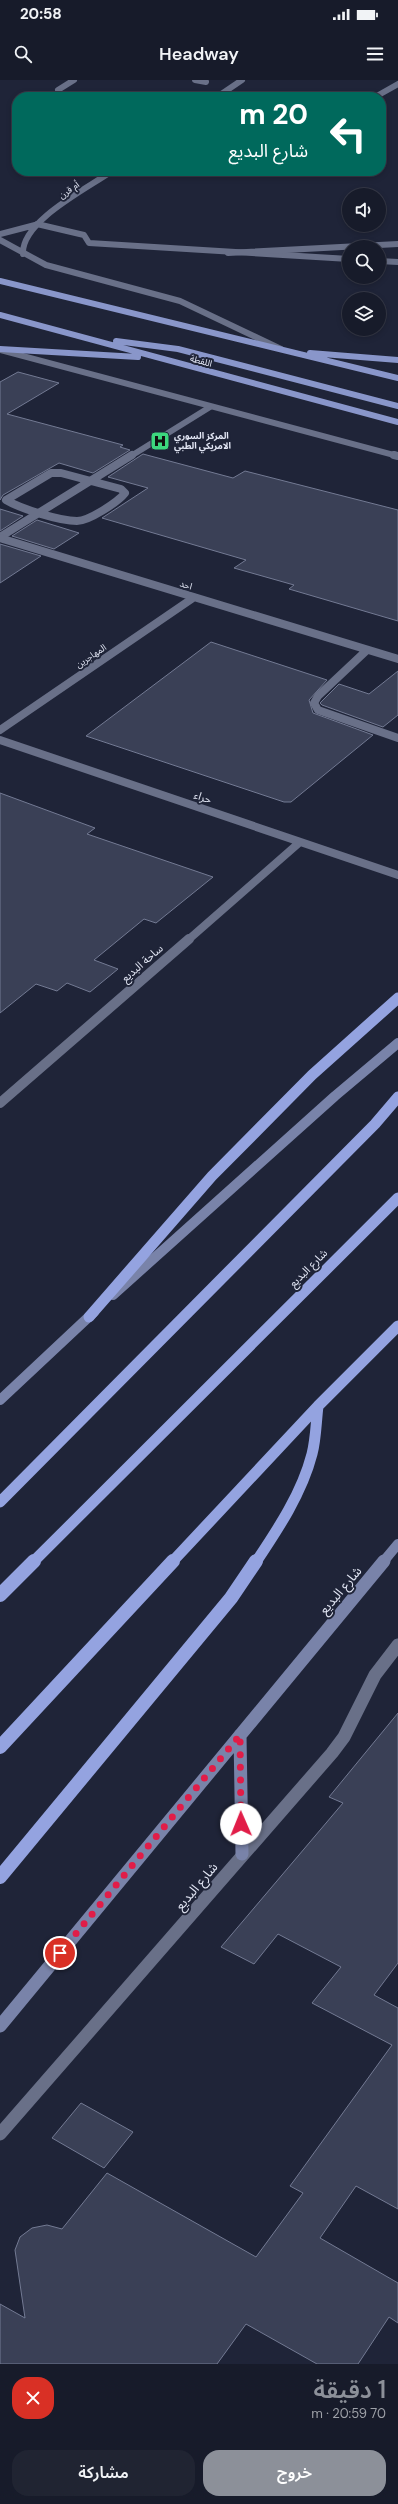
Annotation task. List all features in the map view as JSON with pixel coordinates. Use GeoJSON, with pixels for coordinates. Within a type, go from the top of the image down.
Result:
{"type":"FeatureCollection","features":[{"type":"Feature","properties":{"kind":"highway"},"geometry":{"type":"LineString","coordinates":[[89,1317],[212,1176],[312,1075],[398,998]]}},
{"type":"Feature","properties":{"kind":"highway"},"geometry":{"type":"LineString","coordinates":[[0,1502],[369,1130],[398,1097]]}},
{"type":"Feature","properties":{"kind":"highway","name":"شارع البديع"},"geometry":{"type":"LineString","coordinates":[[0,1595],[398,1198]]}},
{"type":"Feature","properties":{"kind":"highway"},"geometry":{"type":"LineString","coordinates":[[0,1747],[318,1406],[398,1326]]}},
{"type":"Feature","properties":{"kind":"highway"},"geometry":{"type":"LineString","coordinates":[[0,1877],[231,1598],[264,1552],[290,1506],[311,1459],[318,1406]]}},
{"type":"Feature","properties":{"kind":"main road"},"geometry":{"type":"LineString","coordinates":[[0,281],[286,352],[398,378]]}},
{"type":"Feature","properties":{"kind":"main road","name":"اللقطة"},"geometry":{"type":"LineString","coordinates":[[0,315],[398,422]]}},
{"type":"Feature","properties":{"kind":"main road"},"geometry":{"type":"LineString","coordinates":[[79,336],[178,350],[398,406]]}},
{"type":"Feature","properties":{"kind":"main road"},"geometry":{"type":"LineString","coordinates":[[0,349],[158,358]]}},
{"type":"Feature","properties":{"kind":"main road"},"geometry":{"type":"LineString","coordinates":[[286,352],[398,360]]}},
{"type":"Feature","properties":{"kind":"main road"},"geometry":{"type":"LineString","coordinates":[[0,1400],[89,1317],[335,1096],[398,1043]]}},
{"type":"Feature","properties":{"kind":"main road","name":"شارع البديع"},"geometry":{"type":"LineString","coordinates":[[0,2026],[398,1544]]}},
{"type":"Feature","properties":{"kind":"main road"},"geometry":{"type":"LineString","coordinates":[[240,1735],[242,1854]]}},
{"type":"Feature","properties":{"kind":"street"},"geometry":{"type":"LineString","coordinates":[[58,90],[74,80]]}},
{"type":"Feature","properties":{"kind":"street"},"geometry":{"type":"LineString","coordinates":[[195,80],[206,82]]}},
{"type":"Feature","properties":{"kind":"street"},"geometry":{"type":"LineString","coordinates":[[225,92],[242,80]]}},
{"type":"Feature","properties":{"kind":"street"},"geometry":{"type":"LineString","coordinates":[[383,92],[398,84]]}},
{"type":"Feature","properties":{"kind":"street","name":"أم قرن"},"geometry":{"type":"LineString","coordinates":[[23,254],[22,246],[25,239],[37,224],[105,176]]}},
{"type":"Feature","properties":{"kind":"street"},"geometry":{"type":"LineString","coordinates":[[37,224],[84,235],[89,244],[342,259]]}},
{"type":"Feature","properties":{"kind":"street","name":"أم قرن"},"geometry":{"type":"LineString","coordinates":[[0,234],[37,224]]}},
{"type":"Feature","properties":{"kind":"street"},"geometry":{"type":"LineString","coordinates":[[0,240],[10,244],[23,254],[46,265],[180,301],[286,352]]}},
{"type":"Feature","properties":{"kind":"street"},"geometry":{"type":"LineString","coordinates":[[228,253],[398,244]]}},
{"type":"Feature","properties":{"kind":"street"},"geometry":{"type":"LineString","coordinates":[[386,261],[398,262]]}},
{"type":"Feature","properties":{"kind":"street"},"geometry":{"type":"LineString","coordinates":[[0,349],[210,407],[398,456]]}},
{"type":"Feature","properties":{"kind":"street"},"geometry":{"type":"LineString","coordinates":[[0,538],[210,407]]}},
{"type":"Feature","properties":{"kind":"street"},"geometry":{"type":"LineString","coordinates":[[51,473],[61,473],[91,481],[121,490],[125,493],[84,520],[73,521],[7,501],[7,498],[51,473]]}},
{"type":"Feature","properties":{"kind":"street","name":"احد"},"geometry":{"type":"LineString","coordinates":[[0,538],[193,598],[398,659]]}},
{"type":"Feature","properties":{"kind":"street","name":"المهاجرين"},"geometry":{"type":"LineString","coordinates":[[0,730],[193,598]]}},
{"type":"Feature","properties":{"kind":"street"},"geometry":{"type":"LineString","coordinates":[[367,650],[318,696],[314,703],[315,707],[318,710],[398,738]]}},
{"type":"Feature","properties":{"kind":"street","name":"حراء"},"geometry":{"type":"LineString","coordinates":[[0,740],[398,875]]}},
{"type":"Feature","properties":{"kind":"street","name":"ساحة البديع"},"geometry":{"type":"LineString","coordinates":[[0,1103],[300,842]]}},
{"type":"Feature","properties":{"kind":"street","name":"شارع البديع"},"geometry":{"type":"LineString","coordinates":[[0,2134],[214,1890],[242,1854],[344,1737],[366,1689],[398,1645]]}},
{"type":"Feature","properties":{"kind":"building"},"geometry":{"type":"Polygon","coordinates":[[[18,372],[59,383],[7,414],[123,445],[120,447],[130,450],[93,473],[59,463],[3,495],[0,500],[0,382],[18,372]]]}},
{"type":"Feature","properties":{"kind":"building"},"geometry":{"type":"Polygon","coordinates":[[[143,454],[233,478],[245,471],[398,510],[398,621],[289,589],[294,585],[234,568],[246,560],[102,518],[148,488],[108,477],[143,454]]]}},
{"type":"Feature","properties":{"kind":"building"},"geometry":{"type":"Polygon","coordinates":[[[0,509],[23,516],[0,531],[0,509]]]}},
{"type":"Feature","properties":{"kind":"building"},"geometry":{"type":"Polygon","coordinates":[[[37,520],[79,533],[54,549],[12,536],[37,520]]]}},
{"type":"Feature","properties":{"kind":"building"},"geometry":{"type":"Polygon","coordinates":[[[0,544],[41,556],[0,583],[0,544]]]}},
{"type":"Feature","properties":{"kind":"building"},"geometry":{"type":"Polygon","coordinates":[[[211,642],[327,680],[309,700],[313,713],[373,735],[291,802],[284,802],[86,736],[211,642]]]}},
{"type":"Feature","properties":{"kind":"building"},"geometry":{"type":"Polygon","coordinates":[[[398,671],[398,715],[383,727],[320,703],[339,684],[369,694],[398,671]]]}},
{"type":"Feature","properties":{"kind":"building"},"geometry":{"type":"Polygon","coordinates":[[[0,793],[95,828],[87,834],[213,877],[156,923],[144,919],[94,960],[118,969],[90,992],[67,983],[57,991],[36,984],[0,1013],[0,793]]]}},
{"type":"Feature","properties":{"kind":"building"},"geometry":{"type":"Polygon","coordinates":[[[398,1713],[398,1963],[374,1995],[398,2008],[398,2209],[356,2186],[320,2238],[398,2283],[398,2323],[389,2317],[358,2364],[317,2364],[246,2324],[217,2364],[0,2364],[0,2304],[25,2318],[15,2250],[20,2237],[32,2228],[47,2225],[62,2229],[107,2173],[256,2257],[303,2193],[290,2186],[392,2045],[312,2003],[341,1967],[278,1934],[254,1964],[221,1947],[343,1803],[329,1797],[398,1713]]]}},
{"type":"Feature","properties":{"kind":"building"},"geometry":{"type":"Polygon","coordinates":[[[81,2103],[133,2132],[104,2168],[52,2138],[81,2103]]]}},
{"type":"Feature","properties":{"kind":"place","name":"المركز السوري الامريكي الطبي"},"geometry":{"type":"Point","coordinates":[160,441]}},
{"type":"Feature","properties":{"kind":"route"},"geometry":{"type":"LineString","coordinates":[[60,1953],[240,1735],[241,1824]]}}]}
